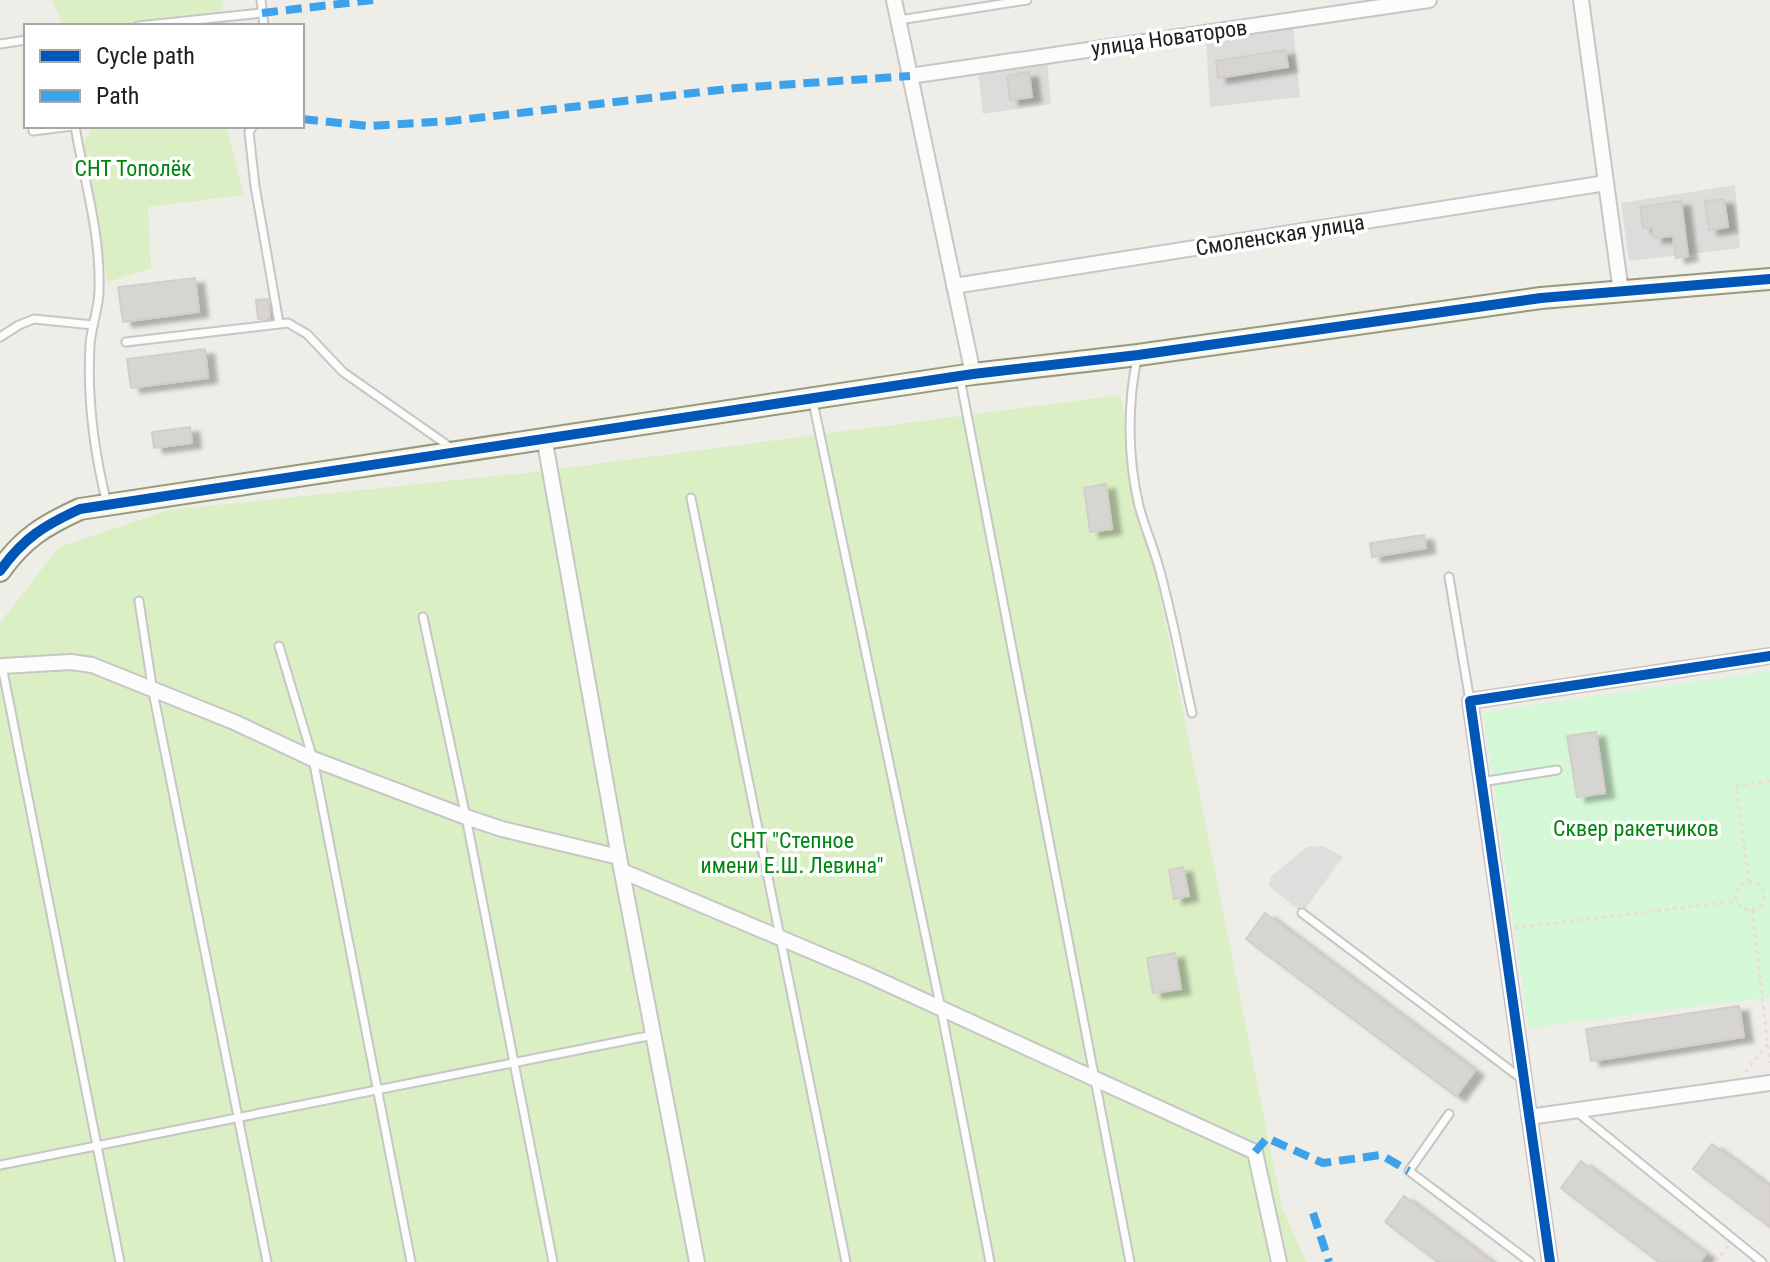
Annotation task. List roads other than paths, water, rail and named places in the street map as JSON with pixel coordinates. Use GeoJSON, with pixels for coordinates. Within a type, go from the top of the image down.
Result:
{"type":"FeatureCollection","features":[{"type":"Feature","properties":{"kind":"street"},"geometry":{"type":"LineString","coordinates":[[894,0],[954,286],[966,375]]}},
{"type":"Feature","properties":{"kind":"street","name":"улица Новаторов"},"geometry":{"type":"LineString","coordinates":[[910,76],[1395,2],[1429,0]]}},
{"type":"Feature","properties":{"kind":"street"},"geometry":{"type":"LineString","coordinates":[[1581,0],[1621,292]]}},
{"type":"Feature","properties":{"kind":"street","name":"Смоленская улица"},"geometry":{"type":"LineString","coordinates":[[954,286],[1606,183]]}},
{"type":"Feature","properties":{"kind":"street"},"geometry":{"type":"LineString","coordinates":[[0,571],[9,549],[43,526],[80,509],[966,375],[1138,355],[1541,298],[1770,279]]}},
{"type":"Feature","properties":{"kind":"street"},"geometry":{"type":"LineString","coordinates":[[544,437],[620,864],[697,1262]]}},
{"type":"Feature","properties":{"kind":"street"},"geometry":{"type":"LineString","coordinates":[[1550,1262],[1470,701],[1770,656]]}},
{"type":"Feature","properties":{"kind":"street"},"geometry":{"type":"LineString","coordinates":[[1,667],[71,662],[92,665],[234,722],[313,759],[466,817],[620,864],[1255,1152],[1279,1262]]}},
{"type":"Feature","properties":{"kind":"street"},"geometry":{"type":"LineString","coordinates":[[1529,1117],[1770,1083]]}},
{"type":"Feature","properties":{"kind":"lane"},"geometry":{"type":"LineString","coordinates":[[261,0],[264,24]]}},
{"type":"Feature","properties":{"kind":"lane"},"geometry":{"type":"LineString","coordinates":[[898,20],[1027,0]]}},
{"type":"Feature","properties":{"kind":"lane"},"geometry":{"type":"LineString","coordinates":[[157,24],[262,13]]}},
{"type":"Feature","properties":{"kind":"lane"},"geometry":{"type":"LineString","coordinates":[[0,44],[24,40]]}},
{"type":"Feature","properties":{"kind":"lane"},"geometry":{"type":"LineString","coordinates":[[33,131],[57,128]]}},
{"type":"Feature","properties":{"kind":"lane"},"geometry":{"type":"LineString","coordinates":[[73,128],[97,244],[99,292],[93,325],[89,391],[97,465],[107,506]]}},
{"type":"Feature","properties":{"kind":"lane"},"geometry":{"type":"LineString","coordinates":[[252,128],[249,132],[255,186],[279,323]]}},
{"type":"Feature","properties":{"kind":"lane"},"geometry":{"type":"LineString","coordinates":[[0,337],[34,319],[93,325]]}},
{"type":"Feature","properties":{"kind":"lane"},"geometry":{"type":"LineString","coordinates":[[126,342],[288,323],[307,334],[343,372],[455,451]]}},
{"type":"Feature","properties":{"kind":"lane"},"geometry":{"type":"LineString","coordinates":[[1138,355],[1133,378],[1133,473],[1192,713]]}},
{"type":"Feature","properties":{"kind":"lane"},"geometry":{"type":"LineString","coordinates":[[966,375],[1130,1262]]}},
{"type":"Feature","properties":{"kind":"lane"},"geometry":{"type":"LineString","coordinates":[[812,398],[941,1009],[990,1262]]}},
{"type":"Feature","properties":{"kind":"lane"},"geometry":{"type":"LineString","coordinates":[[691,498],[846,1262]]}},
{"type":"Feature","properties":{"kind":"lane"},"geometry":{"type":"LineString","coordinates":[[1449,577],[1470,701]]}},
{"type":"Feature","properties":{"kind":"lane"},"geometry":{"type":"LineString","coordinates":[[139,601],[153,692],[267,1262]]}},
{"type":"Feature","properties":{"kind":"lane"},"geometry":{"type":"LineString","coordinates":[[423,617],[466,817],[553,1262]]}},
{"type":"Feature","properties":{"kind":"lane"},"geometry":{"type":"LineString","coordinates":[[279,646],[313,759],[411,1262]]}},
{"type":"Feature","properties":{"kind":"lane"},"geometry":{"type":"LineString","coordinates":[[1,667],[120,1262]]}},
{"type":"Feature","properties":{"kind":"lane"},"geometry":{"type":"LineString","coordinates":[[1481,782],[1557,770]]}},
{"type":"Feature","properties":{"kind":"lane"},"geometry":{"type":"LineString","coordinates":[[1302,913],[1522,1079]]}},
{"type":"Feature","properties":{"kind":"lane"},"geometry":{"type":"LineString","coordinates":[[0,1165],[653,1035]]}},
{"type":"Feature","properties":{"kind":"lane"},"geometry":{"type":"LineString","coordinates":[[1574,1109],[1762,1262]]}},
{"type":"Feature","properties":{"kind":"lane"},"geometry":{"type":"LineString","coordinates":[[1449,1114],[1409,1171],[1530,1262]]}},
{"type":"Feature","properties":{"kind":"park label","name":"СНТ Тополёк"},"geometry":{"type":"Point","coordinates":[133,168]}},
{"type":"Feature","properties":{"kind":"park label","name":"Сквер ракетчиков"},"geometry":{"type":"Point","coordinates":[1636,828]}},
{"type":"Feature","properties":{"kind":"park label","name":"СНТ \"Степное имени Е.Ш. Левина\""},"geometry":{"type":"Point","coordinates":[792,852]}}]}
